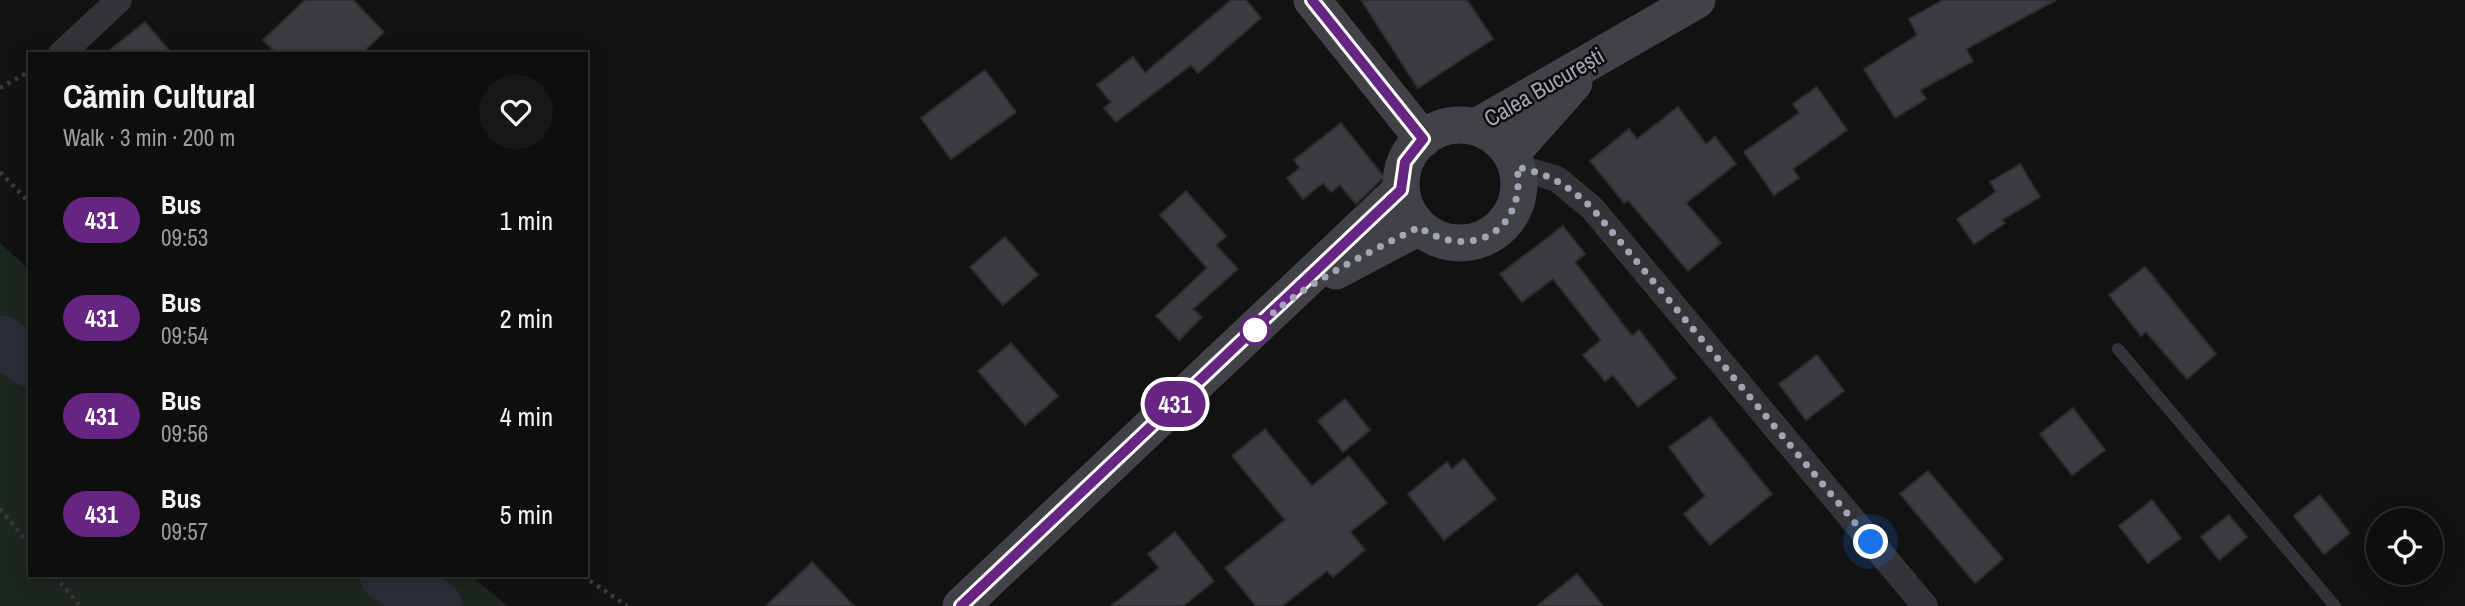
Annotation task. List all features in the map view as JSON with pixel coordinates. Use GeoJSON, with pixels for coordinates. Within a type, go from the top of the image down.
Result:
{"type":"FeatureCollection","features":[{"type":"Feature","properties":{"kind":"main road"},"geometry":{"type":"LineString","coordinates":[[1312,0],[1423,139]]}},
{"type":"Feature","properties":{"kind":"main road","name":"Calea București"},"geometry":{"type":"LineString","coordinates":[[1476,127],[1675,8]]}},
{"type":"Feature","properties":{"kind":"main road","name":"Calea București"},"geometry":{"type":"LineString","coordinates":[[1514,161],[1545,112],[1613,47]]}},
{"type":"Feature","properties":{"kind":"main road"},"geometry":{"type":"LineString","coordinates":[[1448,127],[1476,127],[1502,142],[1514,161],[1520,184],[1517,201],[1508,219],[1493,233],[1475,242],[1455,243],[1435,238],[1419,227],[1404,204],[1401,190],[1405,162],[1423,139],[1448,127]]}},
{"type":"Feature","properties":{"kind":"main road"},"geometry":{"type":"LineString","coordinates":[[961,606],[1401,190]]}},
{"type":"Feature","properties":{"kind":"main road"},"geometry":{"type":"LineString","coordinates":[[1284,303],[1338,269],[1419,227]]}},
{"type":"Feature","properties":{"kind":"street"},"geometry":{"type":"LineString","coordinates":[[63,52],[119,0]]}},
{"type":"Feature","properties":{"kind":"street"},"geometry":{"type":"LineString","coordinates":[[1514,161],[1557,178],[1592,208],[1925,606]]}},
{"type":"Feature","properties":{"kind":"lane"},"geometry":{"type":"LineString","coordinates":[[2118,349],[2335,606]]}},
{"type":"Feature","properties":{"kind":"path"},"geometry":{"type":"LineString","coordinates":[[0,88],[28,72]]}},
{"type":"Feature","properties":{"kind":"path"},"geometry":{"type":"LineString","coordinates":[[0,172],[28,202]]}},
{"type":"Feature","properties":{"kind":"path"},"geometry":{"type":"LineString","coordinates":[[0,509],[28,543]]}},
{"type":"Feature","properties":{"kind":"path"},"geometry":{"type":"LineString","coordinates":[[56,577],[80,606]]}},
{"type":"Feature","properties":{"kind":"path"},"geometry":{"type":"LineString","coordinates":[[584,577],[627,606]]}},
{"type":"Feature","properties":{"kind":"shaded area"},"geometry":{"type":"Polygon","coordinates":[[[0,243],[28,268],[28,577],[472,577],[508,606],[0,606],[0,243]]]}},
{"type":"Feature","properties":{"kind":"building"},"geometry":{"type":"Polygon","coordinates":[[[305,0],[353,0],[384,32],[363,52],[275,52],[263,40],[305,0]]]}},
{"type":"Feature","properties":{"kind":"building"},"geometry":{"type":"Polygon","coordinates":[[[1231,0],[1246,0],[1261,18],[1198,73],[1191,65],[1116,122],[1104,108],[1111,102],[1097,85],[1133,57],[1145,73],[1231,0]]]}},
{"type":"Feature","properties":{"kind":"building"},"geometry":{"type":"Polygon","coordinates":[[[1361,0],[1467,0],[1493,39],[1418,88],[1361,0]]]}},
{"type":"Feature","properties":{"kind":"building"},"geometry":{"type":"Polygon","coordinates":[[[1943,0],[2056,0],[1966,49],[1973,61],[1920,90],[1926,99],[1895,118],[1864,69],[1917,35],[1909,19],[1943,0]]]}},
{"type":"Feature","properties":{"kind":"building"},"geometry":{"type":"Polygon","coordinates":[[[145,22],[170,52],[108,52],[145,22]]]}},
{"type":"Feature","properties":{"kind":"building"},"geometry":{"type":"Polygon","coordinates":[[[985,70],[1016,112],[951,159],[921,118],[985,70]]]}},
{"type":"Feature","properties":{"kind":"building"},"geometry":{"type":"Polygon","coordinates":[[[1817,87],[1847,130],[1793,169],[1799,178],[1774,195],[1744,152],[1799,113],[1793,104],[1817,87]]]}},
{"type":"Feature","properties":{"kind":"building"},"geometry":{"type":"Polygon","coordinates":[[[1678,107],[1706,144],[1715,137],[1736,164],[1686,203],[1721,243],[1688,271],[1628,200],[1624,203],[1590,161],[1629,129],[1637,139],[1678,107]]]}},
{"type":"Feature","properties":{"kind":"building"},"geometry":{"type":"Polygon","coordinates":[[[1341,123],[1384,177],[1356,204],[1340,185],[1331,192],[1323,183],[1303,199],[1287,178],[1300,168],[1294,160],[1341,123]]]}},
{"type":"Feature","properties":{"kind":"building"},"geometry":{"type":"Polygon","coordinates":[[[2020,164],[2040,197],[2002,220],[2005,223],[1974,244],[1957,219],[1996,192],[1990,182],[2020,164]]]}},
{"type":"Feature","properties":{"kind":"building"},"geometry":{"type":"Polygon","coordinates":[[[1186,191],[1226,236],[1216,245],[1238,269],[1193,309],[1202,317],[1179,340],[1156,316],[1207,268],[1160,215],[1186,191]]]}},
{"type":"Feature","properties":{"kind":"building"},"geometry":{"type":"Polygon","coordinates":[[[1563,226],[1585,254],[1575,262],[1632,336],[1639,330],[1676,378],[1638,407],[1613,375],[1605,381],[1583,355],[1601,340],[1553,279],[1522,302],[1500,274],[1563,226]]]}},
{"type":"Feature","properties":{"kind":"building"},"geometry":{"type":"Polygon","coordinates":[[[1005,237],[1038,275],[1003,305],[970,267],[1005,237]]]}},
{"type":"Feature","properties":{"kind":"building"},"geometry":{"type":"Polygon","coordinates":[[[2145,267],[2216,354],[2187,379],[2146,332],[2141,336],[2109,295],[2145,267]]]}},
{"type":"Feature","properties":{"kind":"building"},"geometry":{"type":"Polygon","coordinates":[[[1011,343],[1058,396],[1025,425],[978,371],[1011,343]]]}},
{"type":"Feature","properties":{"kind":"building"},"geometry":{"type":"Polygon","coordinates":[[[1817,355],[1844,391],[1806,420],[1779,384],[1817,355]]]}},
{"type":"Feature","properties":{"kind":"building"},"geometry":{"type":"Polygon","coordinates":[[[1345,399],[1370,430],[1343,452],[1318,421],[1345,399]]]}},
{"type":"Feature","properties":{"kind":"building"},"geometry":{"type":"Polygon","coordinates":[[[2073,408],[2105,450],[2072,475],[2040,434],[2073,408]]]}},
{"type":"Feature","properties":{"kind":"building"},"geometry":{"type":"Polygon","coordinates":[[[1710,417],[1772,494],[1710,545],[1684,514],[1705,496],[1669,447],[1710,417]]]}},
{"type":"Feature","properties":{"kind":"building"},"geometry":{"type":"Polygon","coordinates":[[[1265,429],[1312,486],[1349,456],[1387,503],[1350,532],[1365,550],[1333,577],[1327,571],[1282,606],[1256,606],[1225,568],[1285,520],[1232,456],[1265,429]]]}},
{"type":"Feature","properties":{"kind":"building"},"geometry":{"type":"Polygon","coordinates":[[[1464,459],[1496,499],[1444,540],[1408,494],[1447,462],[1452,469],[1464,459]]]}},
{"type":"Feature","properties":{"kind":"building"},"geometry":{"type":"Polygon","coordinates":[[[1928,471],[2003,559],[1975,583],[1900,494],[1928,471]]]}},
{"type":"Feature","properties":{"kind":"building"},"geometry":{"type":"Polygon","coordinates":[[[2320,495],[2350,533],[2324,554],[2294,516],[2320,495]]]}},
{"type":"Feature","properties":{"kind":"building"},"geometry":{"type":"Polygon","coordinates":[[[2152,500],[2181,538],[2148,563],[2119,526],[2152,500]]]}},
{"type":"Feature","properties":{"kind":"building"},"geometry":{"type":"Polygon","coordinates":[[[2229,515],[2247,537],[2219,560],[2201,537],[2229,515]]]}},
{"type":"Feature","properties":{"kind":"building"},"geometry":{"type":"Polygon","coordinates":[[[1175,532],[1214,581],[1183,606],[1111,606],[1159,568],[1148,554],[1175,532]]]}},
{"type":"Feature","properties":{"kind":"building"},"geometry":{"type":"Polygon","coordinates":[[[812,562],[854,606],[766,606],[812,562]]]}},
{"type":"Feature","properties":{"kind":"building"},"geometry":{"type":"Polygon","coordinates":[[[1577,574],[1603,606],[1537,606],[1577,574]]]}},
{"type":"Feature","properties":{"kind":"waterway"},"geometry":{"type":"LineString","coordinates":[[0,341],[28,360]]}},
{"type":"Feature","properties":{"kind":"waterway"},"geometry":{"type":"LineString","coordinates":[[388,577],[436,606]]}},
{"type":"Feature","properties":{"kind":"bus line","name":"431"},"geometry":{"type":"LineString","coordinates":[[961,606],[1401,190],[1405,162],[1423,139],[1312,0]]}},
{"type":"Feature","properties":{"kind":"route"},"geometry":{"type":"LineString","coordinates":[[1255,330],[1284,303],[1338,269],[1419,227],[1435,238],[1455,243],[1475,242],[1493,233],[1508,219],[1517,201],[1520,184],[1517,167],[1557,178],[1592,208],[1871,542]]}}]}
